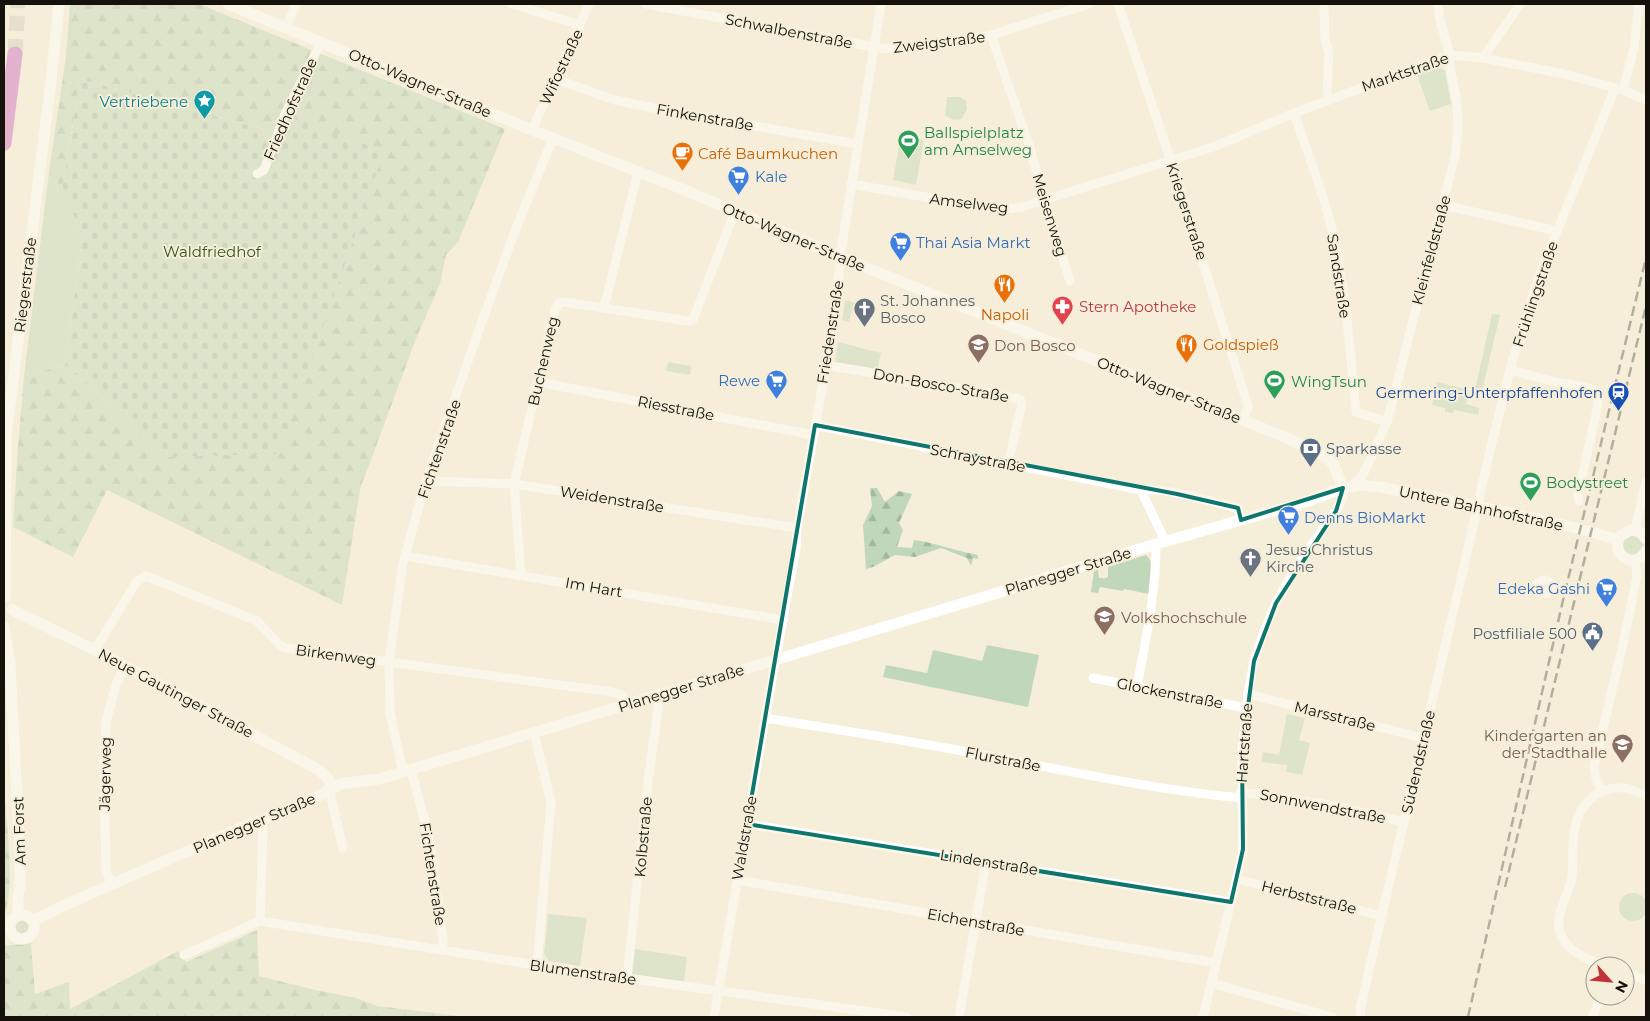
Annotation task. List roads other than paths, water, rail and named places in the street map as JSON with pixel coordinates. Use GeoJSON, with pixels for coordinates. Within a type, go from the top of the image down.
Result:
{"type":"FeatureCollection","features":[{"type":"Feature","properties":{"kind":"highway"},"geometry":{"type":"LineString","coordinates":[[4,143],[15,54]]}},
{"type":"Feature","properties":{"kind":"street","name":"Riegerstraße"},"geometry":{"type":"LineString","coordinates":[[4,596],[6,436],[50,90],[59,4]]}},
{"type":"Feature","properties":{"kind":"street","name":"Otto-Wagner-Straße"},"geometry":{"type":"LineString","coordinates":[[228,4],[532,130],[735,211],[841,257],[1244,419],[1325,456],[1333,463],[1348,487]]}},
{"type":"Feature","properties":{"kind":"street"},"geometry":{"type":"LineString","coordinates":[[286,28],[296,4]]}},
{"type":"Feature","properties":{"kind":"street"},"geometry":{"type":"LineString","coordinates":[[512,4],[580,25]]}},
{"type":"Feature","properties":{"kind":"street","name":"Wifostraße"},"geometry":{"type":"LineString","coordinates":[[532,130],[589,4]]}},
{"type":"Feature","properties":{"kind":"street","name":"Schwalbenstraße"},"geometry":{"type":"LineString","coordinates":[[646,4],[873,47]]}},
{"type":"Feature","properties":{"kind":"street","name":"Friedenstraße"},"geometry":{"type":"LineString","coordinates":[[776,659],[834,321],[857,144],[881,4]]}},
{"type":"Feature","properties":{"kind":"street","name":"Zweigstraße"},"geometry":{"type":"LineString","coordinates":[[873,47],[885,49],[926,47],[991,35],[1089,4]]}},
{"type":"Feature","properties":{"kind":"street","name":"Kriegerstraße"},"geometry":{"type":"LineString","coordinates":[[1118,4],[1172,161],[1248,406],[1244,419]]}},
{"type":"Feature","properties":{"kind":"street"},"geometry":{"type":"LineString","coordinates":[[1324,4],[1325,40],[1328,52],[1327,91],[1329,100]]}},
{"type":"Feature","properties":{"kind":"street","name":"Kleinfeldstraße"},"geometry":{"type":"LineString","coordinates":[[1348,487],[1364,473],[1387,422],[1455,156],[1458,130],[1457,102],[1450,67],[1450,55],[1440,20],[1438,4]]}},
{"type":"Feature","properties":{"kind":"street"},"geometry":{"type":"LineString","coordinates":[[1483,58],[1520,4]]}},
{"type":"Feature","properties":{"kind":"street","name":"Frühlingstraße"},"geometry":{"type":"LineString","coordinates":[[1477,507],[1510,370],[1532,294],[1557,231],[1619,89],[1634,48],[1639,4]]}},
{"type":"Feature","properties":{"kind":"street","name":"Meisenweg"},"geometry":{"type":"LineString","coordinates":[[991,35],[1029,145],[1070,281]]}},
{"type":"Feature","properties":{"kind":"street","name":"Friedhofstraße"},"geometry":{"type":"LineString","coordinates":[[257,174],[264,170],[285,114],[321,42]]}},
{"type":"Feature","properties":{"kind":"street","name":"Marktstraße"},"geometry":{"type":"LineString","coordinates":[[1172,161],[1222,144],[1294,113],[1450,55],[1483,58],[1564,74],[1619,89],[1646,100]]}},
{"type":"Feature","properties":{"kind":"street","name":"Finkenstraße"},"geometry":{"type":"LineString","coordinates":[[555,79],[614,100],[857,144]]}},
{"type":"Feature","properties":{"kind":"street","name":"Sandstraße"},"geometry":{"type":"LineString","coordinates":[[1294,113],[1317,180],[1332,232],[1342,286],[1356,412],[1387,422]]}},
{"type":"Feature","properties":{"kind":"street","name":"Fichtenstraße"},"geometry":{"type":"LineString","coordinates":[[442,950],[443,940],[430,841],[390,713],[389,662],[405,556],[426,482],[504,262],[553,138]]}},
{"type":"Feature","properties":{"kind":"street","name":"Amselweg"},"geometry":{"type":"LineString","coordinates":[[852,184],[994,209],[1022,208],[1172,161]]}},
{"type":"Feature","properties":{"kind":"street"},"geometry":{"type":"LineString","coordinates":[[638,172],[604,308],[688,321],[693,320],[735,211]]}},
{"type":"Feature","properties":{"kind":"street"},"geometry":{"type":"LineString","coordinates":[[1443,205],[1557,231]]}},
{"type":"Feature","properties":{"kind":"street","name":"Buchenweg"},"geometry":{"type":"LineString","coordinates":[[521,575],[514,484],[555,310],[558,304],[564,302],[604,308]]}},
{"type":"Feature","properties":{"kind":"street","name":"Don-Bosco-Straße"},"geometry":{"type":"LineString","coordinates":[[825,365],[873,373],[884,378],[934,387],[960,388],[1018,398],[1022,404],[1008,464]]}},
{"type":"Feature","properties":{"kind":"street"},"geometry":{"type":"LineString","coordinates":[[1510,370],[1555,382],[1589,388],[1596,394],[1598,405],[1578,494],[1579,501]]}},
{"type":"Feature","properties":{"kind":"street","name":"Riesstraße"},"geometry":{"type":"LineString","coordinates":[[538,382],[814,430]]}},
{"type":"Feature","properties":{"kind":"street","name":"Schraystraße"},"geometry":{"type":"LineString","coordinates":[[814,430],[1144,490],[1178,494],[1238,508],[1241,519]]}},
{"type":"Feature","properties":{"kind":"street"},"geometry":{"type":"LineString","coordinates":[[1574,474],[1584,470]]}},
{"type":"Feature","properties":{"kind":"street"},"geometry":{"type":"LineString","coordinates":[[1635,530],[1646,481]]}},
{"type":"Feature","properties":{"kind":"street","name":"Weidenstraße"},"geometry":{"type":"LineString","coordinates":[[426,482],[514,484],[797,528]]}},
{"type":"Feature","properties":{"kind":"street","name":"Untere Bahnhofstraße"},"geometry":{"type":"LineString","coordinates":[[1348,487],[1366,485],[1380,487],[1576,528],[1618,540]]}},
{"type":"Feature","properties":{"kind":"street","name":"Planegger Straße"},"geometry":{"type":"LineString","coordinates":[[26,918],[33,932],[28,938],[20,940],[7,935],[11,922],[63,906],[260,820],[307,803],[331,788],[348,782],[379,779],[407,771],[1161,542],[1305,502],[1348,487]]}},
{"type":"Feature","properties":{"kind":"street","name":"Hartstraße"},"geometry":{"type":"LineString","coordinates":[[1203,1017],[1237,879],[1243,844],[1242,752],[1248,694],[1259,646],[1276,603],[1297,565],[1343,499],[1348,487]]}},
{"type":"Feature","properties":{"kind":"street"},"geometry":{"type":"LineString","coordinates":[[1137,686],[1152,606],[1161,542],[1144,490]]}},
{"type":"Feature","properties":{"kind":"street","name":"Südendstraße"},"geometry":{"type":"LineString","coordinates":[[1361,1017],[1360,1010],[1477,507]]}},
{"type":"Feature","properties":{"kind":"street"},"geometry":{"type":"LineString","coordinates":[[1646,539],[1640,532],[1635,530],[1627,531],[1618,540],[1618,549],[1622,556],[1630,560],[1642,557],[1646,552]]}},
{"type":"Feature","properties":{"kind":"street","name":"Im Hart"},"geometry":{"type":"LineString","coordinates":[[405,556],[783,620]]}},
{"type":"Feature","properties":{"kind":"street"},"geometry":{"type":"LineString","coordinates":[[1602,791],[1596,779],[1594,766],[1637,576],[1635,560]]}},
{"type":"Feature","properties":{"kind":"street","name":"Birkenweg"},"geometry":{"type":"LineString","coordinates":[[95,650],[137,581],[146,576],[257,622],[282,647],[612,692],[622,695],[627,705]]}},
{"type":"Feature","properties":{"kind":"street"},"geometry":{"type":"LineString","coordinates":[[4,596],[11,602],[12,610],[9,616],[4,619]]}},
{"type":"Feature","properties":{"kind":"street","name":"Neue Gautinger Straße"},"geometry":{"type":"LineString","coordinates":[[12,610],[95,650],[319,769],[325,775],[331,788]]}},
{"type":"Feature","properties":{"kind":"street","name":"Am Forst"},"geometry":{"type":"LineString","coordinates":[[4,626],[10,666],[20,854],[20,887],[18,895],[26,918]]}},
{"type":"Feature","properties":{"kind":"street","name":"Waldstraße"},"geometry":{"type":"LineString","coordinates":[[714,1017],[764,718],[776,659]]}},
{"type":"Feature","properties":{"kind":"street","name":"Jägerweg"},"geometry":{"type":"LineString","coordinates":[[112,884],[106,871],[104,770],[106,722],[116,685],[125,666]]}},
{"type":"Feature","properties":{"kind":"street","name":"Glockenstraße"},"geometry":{"type":"LineString","coordinates":[[1093,678],[1246,708]]}},
{"type":"Feature","properties":{"kind":"street","name":"Marsstraße"},"geometry":{"type":"LineString","coordinates":[[1248,694],[1423,738]]}},
{"type":"Feature","properties":{"kind":"street","name":"Kolbstraße"},"geometry":{"type":"LineString","coordinates":[[628,978],[648,782],[659,701],[658,696]]}},
{"type":"Feature","properties":{"kind":"street","name":"Flurstraße"},"geometry":{"type":"LineString","coordinates":[[764,718],[928,745],[1078,774],[1241,795]]}},
{"type":"Feature","properties":{"kind":"street"},"geometry":{"type":"LineString","coordinates":[[534,733],[551,802],[537,966]]}},
{"type":"Feature","properties":{"kind":"street"},"geometry":{"type":"LineString","coordinates":[[331,788],[343,848]]}},
{"type":"Feature","properties":{"kind":"street"},"geometry":{"type":"LineString","coordinates":[[1585,956],[1571,949],[1562,937],[1559,923],[1572,876],[1574,835],[1577,820],[1586,803],[1602,791],[1626,788],[1646,796]]}},
{"type":"Feature","properties":{"kind":"street","name":"Sonnwendstraße"},"geometry":{"type":"LineString","coordinates":[[1241,795],[1324,804],[1404,822]]}},
{"type":"Feature","properties":{"kind":"street"},"geometry":{"type":"LineString","coordinates":[[184,955],[260,921],[264,827],[260,820]]}},
{"type":"Feature","properties":{"kind":"street","name":"Lindenstraße"},"geometry":{"type":"LineString","coordinates":[[747,824],[1231,902]]}},
{"type":"Feature","properties":{"kind":"street"},"geometry":{"type":"LineString","coordinates":[[959,1017],[986,862]]}},
{"type":"Feature","properties":{"kind":"street","name":"Herbststraße"},"geometry":{"type":"LineString","coordinates":[[1237,879],[1382,916]]}},
{"type":"Feature","properties":{"kind":"street","name":"Eichenstraße"},"geometry":{"type":"LineString","coordinates":[[737,880],[1216,963]]}},
{"type":"Feature","properties":{"kind":"street","name":"Blumenstraße"},"geometry":{"type":"LineString","coordinates":[[260,921],[537,966],[906,1017]]}},
{"type":"Feature","properties":{"kind":"street"},"geometry":{"type":"LineString","coordinates":[[1211,983],[1298,1013],[1332,1017]]}},
{"type":"Feature","properties":{"kind":"street"},"geometry":{"type":"LineString","coordinates":[[1593,1014],[1597,1006]]}},
{"type":"Feature","properties":{"kind":"tunnel"},"geometry":{"type":"LineString","coordinates":[[15,54],[18,4]]}},
{"type":"Feature","properties":{"kind":"railway"},"geometry":{"type":"LineString","coordinates":[[1468,1017],[1564,596],[1646,258]]}},
{"type":"Feature","properties":{"kind":"railway"},"geometry":{"type":"LineString","coordinates":[[1505,887],[1646,306]]}},
{"type":"Feature","properties":{"kind":"place","name":"Vertriebene"},"geometry":{"type":"Point","coordinates":[204,120]}},
{"type":"Feature","properties":{"kind":"place","name":"Ballspielplatz am Amselweg"},"geometry":{"type":"Point","coordinates":[908,160]}},
{"type":"Feature","properties":{"kind":"place","name":"Café Baumkuchen"},"geometry":{"type":"Point","coordinates":[682,172]}},
{"type":"Feature","properties":{"kind":"place","name":"Kale"},"geometry":{"type":"Point","coordinates":[739,195]}},
{"type":"Feature","properties":{"kind":"place","name":"Thai Asia Markt"},"geometry":{"type":"Point","coordinates":[900,261]}},
{"type":"Feature","properties":{"kind":"place","name":"Napoli"},"geometry":{"type":"Point","coordinates":[1005,304]}},
{"type":"Feature","properties":{"kind":"place","name":"Stern Apotheke"},"geometry":{"type":"Point","coordinates":[1063,325]}},
{"type":"Feature","properties":{"kind":"place","name":"St. Johannes Bosco"},"geometry":{"type":"Point","coordinates":[864,328]}},
{"type":"Feature","properties":{"kind":"place","name":"Goldspieß"},"geometry":{"type":"Point","coordinates":[1187,363]}},
{"type":"Feature","properties":{"kind":"place","name":"Don Bosco"},"geometry":{"type":"Point","coordinates":[978,364]}},
{"type":"Feature","properties":{"kind":"place","name":"Rewe"},"geometry":{"type":"Point","coordinates":[776,399]}},
{"type":"Feature","properties":{"kind":"place","name":"WingTsun"},"geometry":{"type":"Point","coordinates":[1275,400]}},
{"type":"Feature","properties":{"kind":"place","name":"Germering-Unterpfaffenhofen"},"geometry":{"type":"Point","coordinates":[1619,411]}},
{"type":"Feature","properties":{"kind":"place","name":"Sparkasse"},"geometry":{"type":"Point","coordinates":[1310,467]}},
{"type":"Feature","properties":{"kind":"place","name":"Bodystreet"},"geometry":{"type":"Point","coordinates":[1530,501]}},
{"type":"Feature","properties":{"kind":"place","name":"Denns BioMarkt"},"geometry":{"type":"Point","coordinates":[1288,536]}},
{"type":"Feature","properties":{"kind":"place","name":"Jesus Christus Kirche"},"geometry":{"type":"Point","coordinates":[1250,577]}},
{"type":"Feature","properties":{"kind":"place","name":"Edeka Gashi"},"geometry":{"type":"Point","coordinates":[1606,607]}},
{"type":"Feature","properties":{"kind":"place","name":"Volkshochschule"},"geometry":{"type":"Point","coordinates":[1105,636]}},
{"type":"Feature","properties":{"kind":"place","name":"Postfiliale 500"},"geometry":{"type":"Point","coordinates":[1593,652]}},
{"type":"Feature","properties":{"kind":"place","name":"Kindergarten an der Stadthalle"},"geometry":{"type":"Point","coordinates":[1623,763]}},
{"type":"Feature","properties":{"kind":"park label","name":"Waldfriedhof"},"geometry":{"type":"Point","coordinates":[212,251]}}]}
